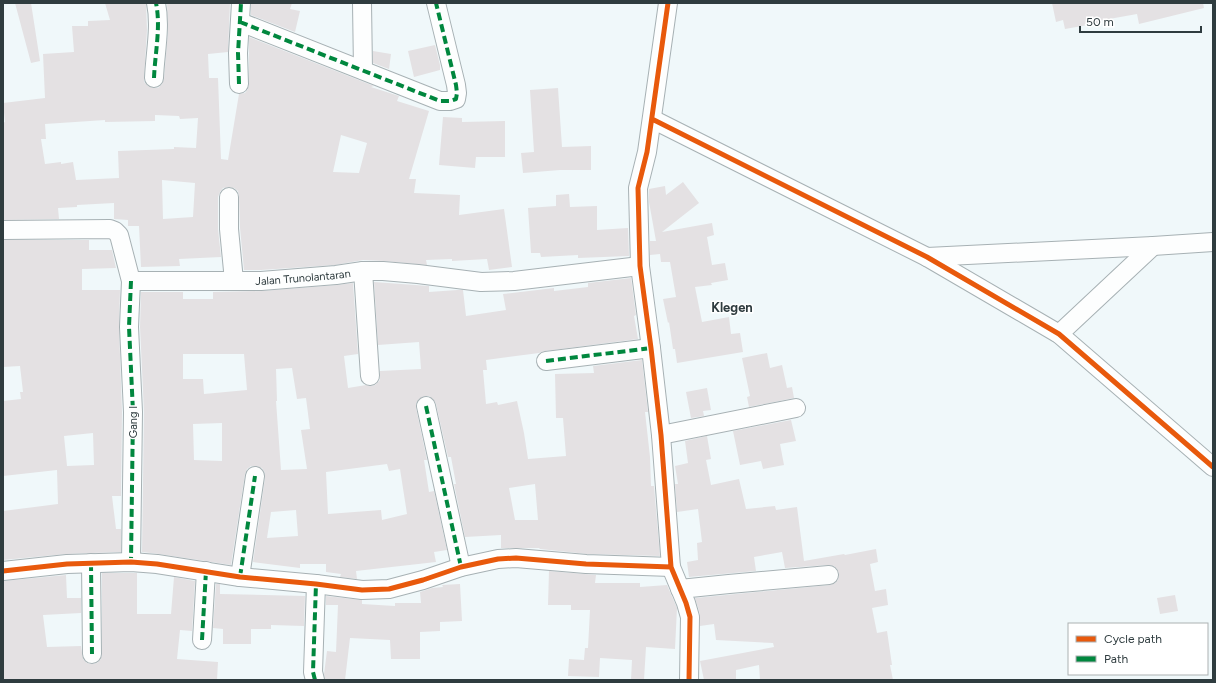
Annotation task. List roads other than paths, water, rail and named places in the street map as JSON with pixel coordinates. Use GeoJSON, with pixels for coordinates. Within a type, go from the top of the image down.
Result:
{"type":"FeatureCollection","features":[{"type":"Feature","properties":{"kind":"street"},"geometry":{"type":"LineString","coordinates":[[154,78],[158,34],[158,11],[156,3]]}},
{"type":"Feature","properties":{"kind":"street"},"geometry":{"type":"LineString","coordinates":[[239,84],[238,53],[241,3]]}},
{"type":"Feature","properties":{"kind":"street"},"geometry":{"type":"LineString","coordinates":[[362,3],[363,70]]}},
{"type":"Feature","properties":{"kind":"street"},"geometry":{"type":"LineString","coordinates":[[240,22],[440,101],[450,102],[456,99],[456,85],[436,3]]}},
{"type":"Feature","properties":{"kind":"street"},"geometry":{"type":"LineString","coordinates":[[668,3],[647,152],[638,188],[640,266],[661,435],[671,568],[690,617],[689,680]]}},
{"type":"Feature","properties":{"kind":"street"},"geometry":{"type":"LineString","coordinates":[[652,119],[927,257],[1059,334],[1213,467]]}},
{"type":"Feature","properties":{"kind":"street"},"geometry":{"type":"LineString","coordinates":[[229,197],[229,229],[234,281]]}},
{"type":"Feature","properties":{"kind":"street"},"geometry":{"type":"LineString","coordinates":[[3,230],[110,229],[119,235],[131,281]]}},
{"type":"Feature","properties":{"kind":"street"},"geometry":{"type":"LineString","coordinates":[[927,257],[1213,242]]}},
{"type":"Feature","properties":{"kind":"street"},"geometry":{"type":"LineString","coordinates":[[1059,334],[1153,246]]}},
{"type":"Feature","properties":{"kind":"street","name":"Jalan Trunolantaran"},"geometry":{"type":"LineString","coordinates":[[131,281],[261,281],[336,275],[363,271],[383,271],[481,282],[514,281],[640,266]]}},
{"type":"Feature","properties":{"kind":"street"},"geometry":{"type":"LineString","coordinates":[[363,271],[370,376]]}},
{"type":"Feature","properties":{"kind":"street","name":"Gang I"},"geometry":{"type":"LineString","coordinates":[[131,281],[129,327],[133,412],[131,562]]}},
{"type":"Feature","properties":{"kind":"street"},"geometry":{"type":"LineString","coordinates":[[546,361],[651,348]]}},
{"type":"Feature","properties":{"kind":"street"},"geometry":{"type":"LineString","coordinates":[[426,406],[461,567]]}},
{"type":"Feature","properties":{"kind":"street"},"geometry":{"type":"LineString","coordinates":[[661,435],[796,408]]}},
{"type":"Feature","properties":{"kind":"street"},"geometry":{"type":"LineString","coordinates":[[240,577],[255,476]]}},
{"type":"Feature","properties":{"kind":"street"},"geometry":{"type":"LineString","coordinates":[[3,571],[67,564],[131,562],[157,564],[240,577],[362,590],[389,589],[423,580],[461,567],[498,559],[516,558],[586,564],[671,568]]}},
{"type":"Feature","properties":{"kind":"street"},"geometry":{"type":"LineString","coordinates":[[91,563],[92,654]]}},
{"type":"Feature","properties":{"kind":"street"},"geometry":{"type":"LineString","coordinates":[[202,640],[206,571]]}},
{"type":"Feature","properties":{"kind":"street"},"geometry":{"type":"LineString","coordinates":[[680,590],[736,583],[828,575]]}},
{"type":"Feature","properties":{"kind":"street"},"geometry":{"type":"LineString","coordinates":[[315,680],[313,672],[316,584]]}},
{"type":"Feature","properties":{"kind":"district","name":"Klegen"},"geometry":{"type":"Point","coordinates":[732,307]}}]}
